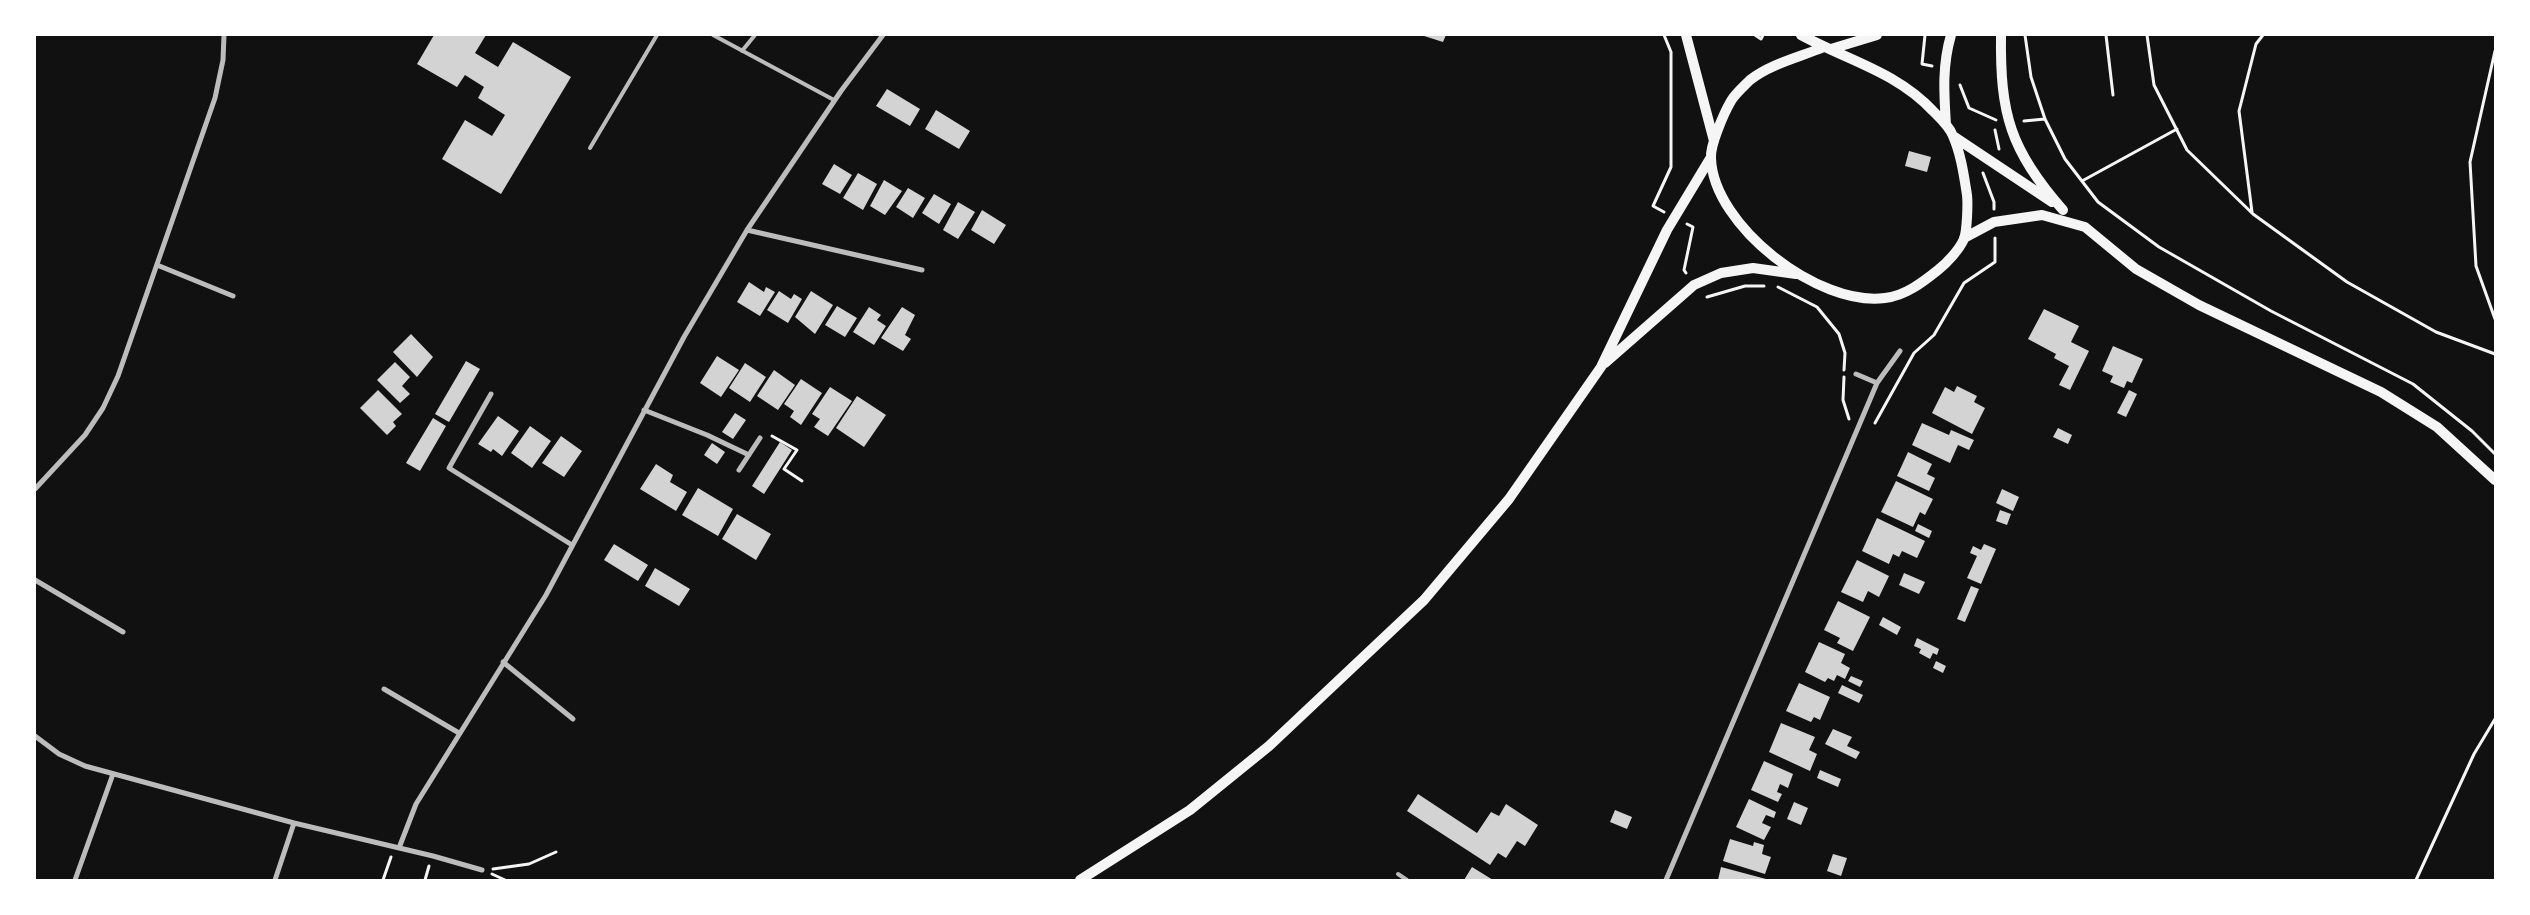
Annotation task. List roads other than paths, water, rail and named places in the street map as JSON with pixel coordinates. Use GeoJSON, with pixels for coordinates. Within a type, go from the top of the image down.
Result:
{"type":"FeatureCollection","features":[{"type":"Feature","properties":{"kind":"main road"},"geometry":{"type":"LineString","coordinates":[[1686,35],[1714,141]]}},
{"type":"Feature","properties":{"kind":"main road"},"geometry":{"type":"LineString","coordinates":[[1801,35],[1868,65],[1910,90],[1946,125],[1953,136],[1963,170],[1968,199],[1964,238]]}},
{"type":"Feature","properties":{"kind":"main road"},"geometry":{"type":"LineString","coordinates":[[1080,880],[1190,810],[1269,746],[1424,600],[1509,499],[1601,367],[1674,218],[1710,157],[1714,141],[1732,100],[1751,80],[1775,66],[1827,48],[1877,35]]}},
{"type":"Feature","properties":{"kind":"main road"},"geometry":{"type":"LineString","coordinates":[[1946,125],[1944,68],[1951,35]]}},
{"type":"Feature","properties":{"kind":"main road"},"geometry":{"type":"LineString","coordinates":[[2001,35],[2000,76],[2004,105],[2012,134],[2038,181],[2078,224]]}},
{"type":"Feature","properties":{"kind":"main road"},"geometry":{"type":"LineString","coordinates":[[1953,136],[2063,210]]}},
{"type":"Feature","properties":{"kind":"main road"},"geometry":{"type":"LineString","coordinates":[[1710,157],[1724,200],[1752,238],[1796,274]]}},
{"type":"Feature","properties":{"kind":"main road"},"geometry":{"type":"LineString","coordinates":[[1601,367],[1694,285],[1722,274],[1753,268],[1796,274],[1842,294],[1868,299],[1887,298],[1916,287],[1942,267],[1964,238],[1994,222],[2042,214],[2084,227],[2136,269],[2199,305],[2380,392],[2437,426],[2495,480]]}},
{"type":"Feature","properties":{"kind":"street"},"geometry":{"type":"LineString","coordinates":[[35,489],[85,435],[103,408],[118,376],[215,98],[223,60],[224,35]]}},
{"type":"Feature","properties":{"kind":"street"},"geometry":{"type":"LineString","coordinates":[[396,848],[416,804],[546,594],[684,337],[747,230],[834,100],[883,35]]}},
{"type":"Feature","properties":{"kind":"street"},"geometry":{"type":"LineString","coordinates":[[747,230],[922,270]]}},
{"type":"Feature","properties":{"kind":"street"},"geometry":{"type":"LineString","coordinates":[[157,265],[233,296]]}},
{"type":"Feature","properties":{"kind":"street"},"geometry":{"type":"LineString","coordinates":[[1666,880],[1878,383],[1900,352]]}},
{"type":"Feature","properties":{"kind":"street"},"geometry":{"type":"LineString","coordinates":[[1856,374],[1878,383]]}},
{"type":"Feature","properties":{"kind":"street"},"geometry":{"type":"LineString","coordinates":[[491,394],[449,468],[572,545]]}},
{"type":"Feature","properties":{"kind":"street"},"geometry":{"type":"LineString","coordinates":[[644,410],[707,435],[748,455]]}},
{"type":"Feature","properties":{"kind":"street"},"geometry":{"type":"LineString","coordinates":[[739,470],[760,438]]}},
{"type":"Feature","properties":{"kind":"street"},"geometry":{"type":"LineString","coordinates":[[35,580],[123,632]]}},
{"type":"Feature","properties":{"kind":"street"},"geometry":{"type":"LineString","coordinates":[[504,662],[573,719]]}},
{"type":"Feature","properties":{"kind":"street"},"geometry":{"type":"LineString","coordinates":[[384,689],[459,733]]}},
{"type":"Feature","properties":{"kind":"street"},"geometry":{"type":"LineString","coordinates":[[35,736],[59,754],[86,766],[294,823],[482,870]]}},
{"type":"Feature","properties":{"kind":"street"},"geometry":{"type":"LineString","coordinates":[[75,880],[113,774]]}},
{"type":"Feature","properties":{"kind":"street"},"geometry":{"type":"LineString","coordinates":[[275,880],[294,823]]}},
{"type":"Feature","properties":{"kind":"lane"},"geometry":{"type":"LineString","coordinates":[[590,148],[657,35]]}},
{"type":"Feature","properties":{"kind":"lane"},"geometry":{"type":"LineString","coordinates":[[713,35],[834,100]]}},
{"type":"Feature","properties":{"kind":"lane"},"geometry":{"type":"LineString","coordinates":[[742,51],[754,35]]}},
{"type":"Feature","properties":{"kind":"lane"},"geometry":{"type":"LineString","coordinates":[[1398,874],[1407,880]]}}]}
